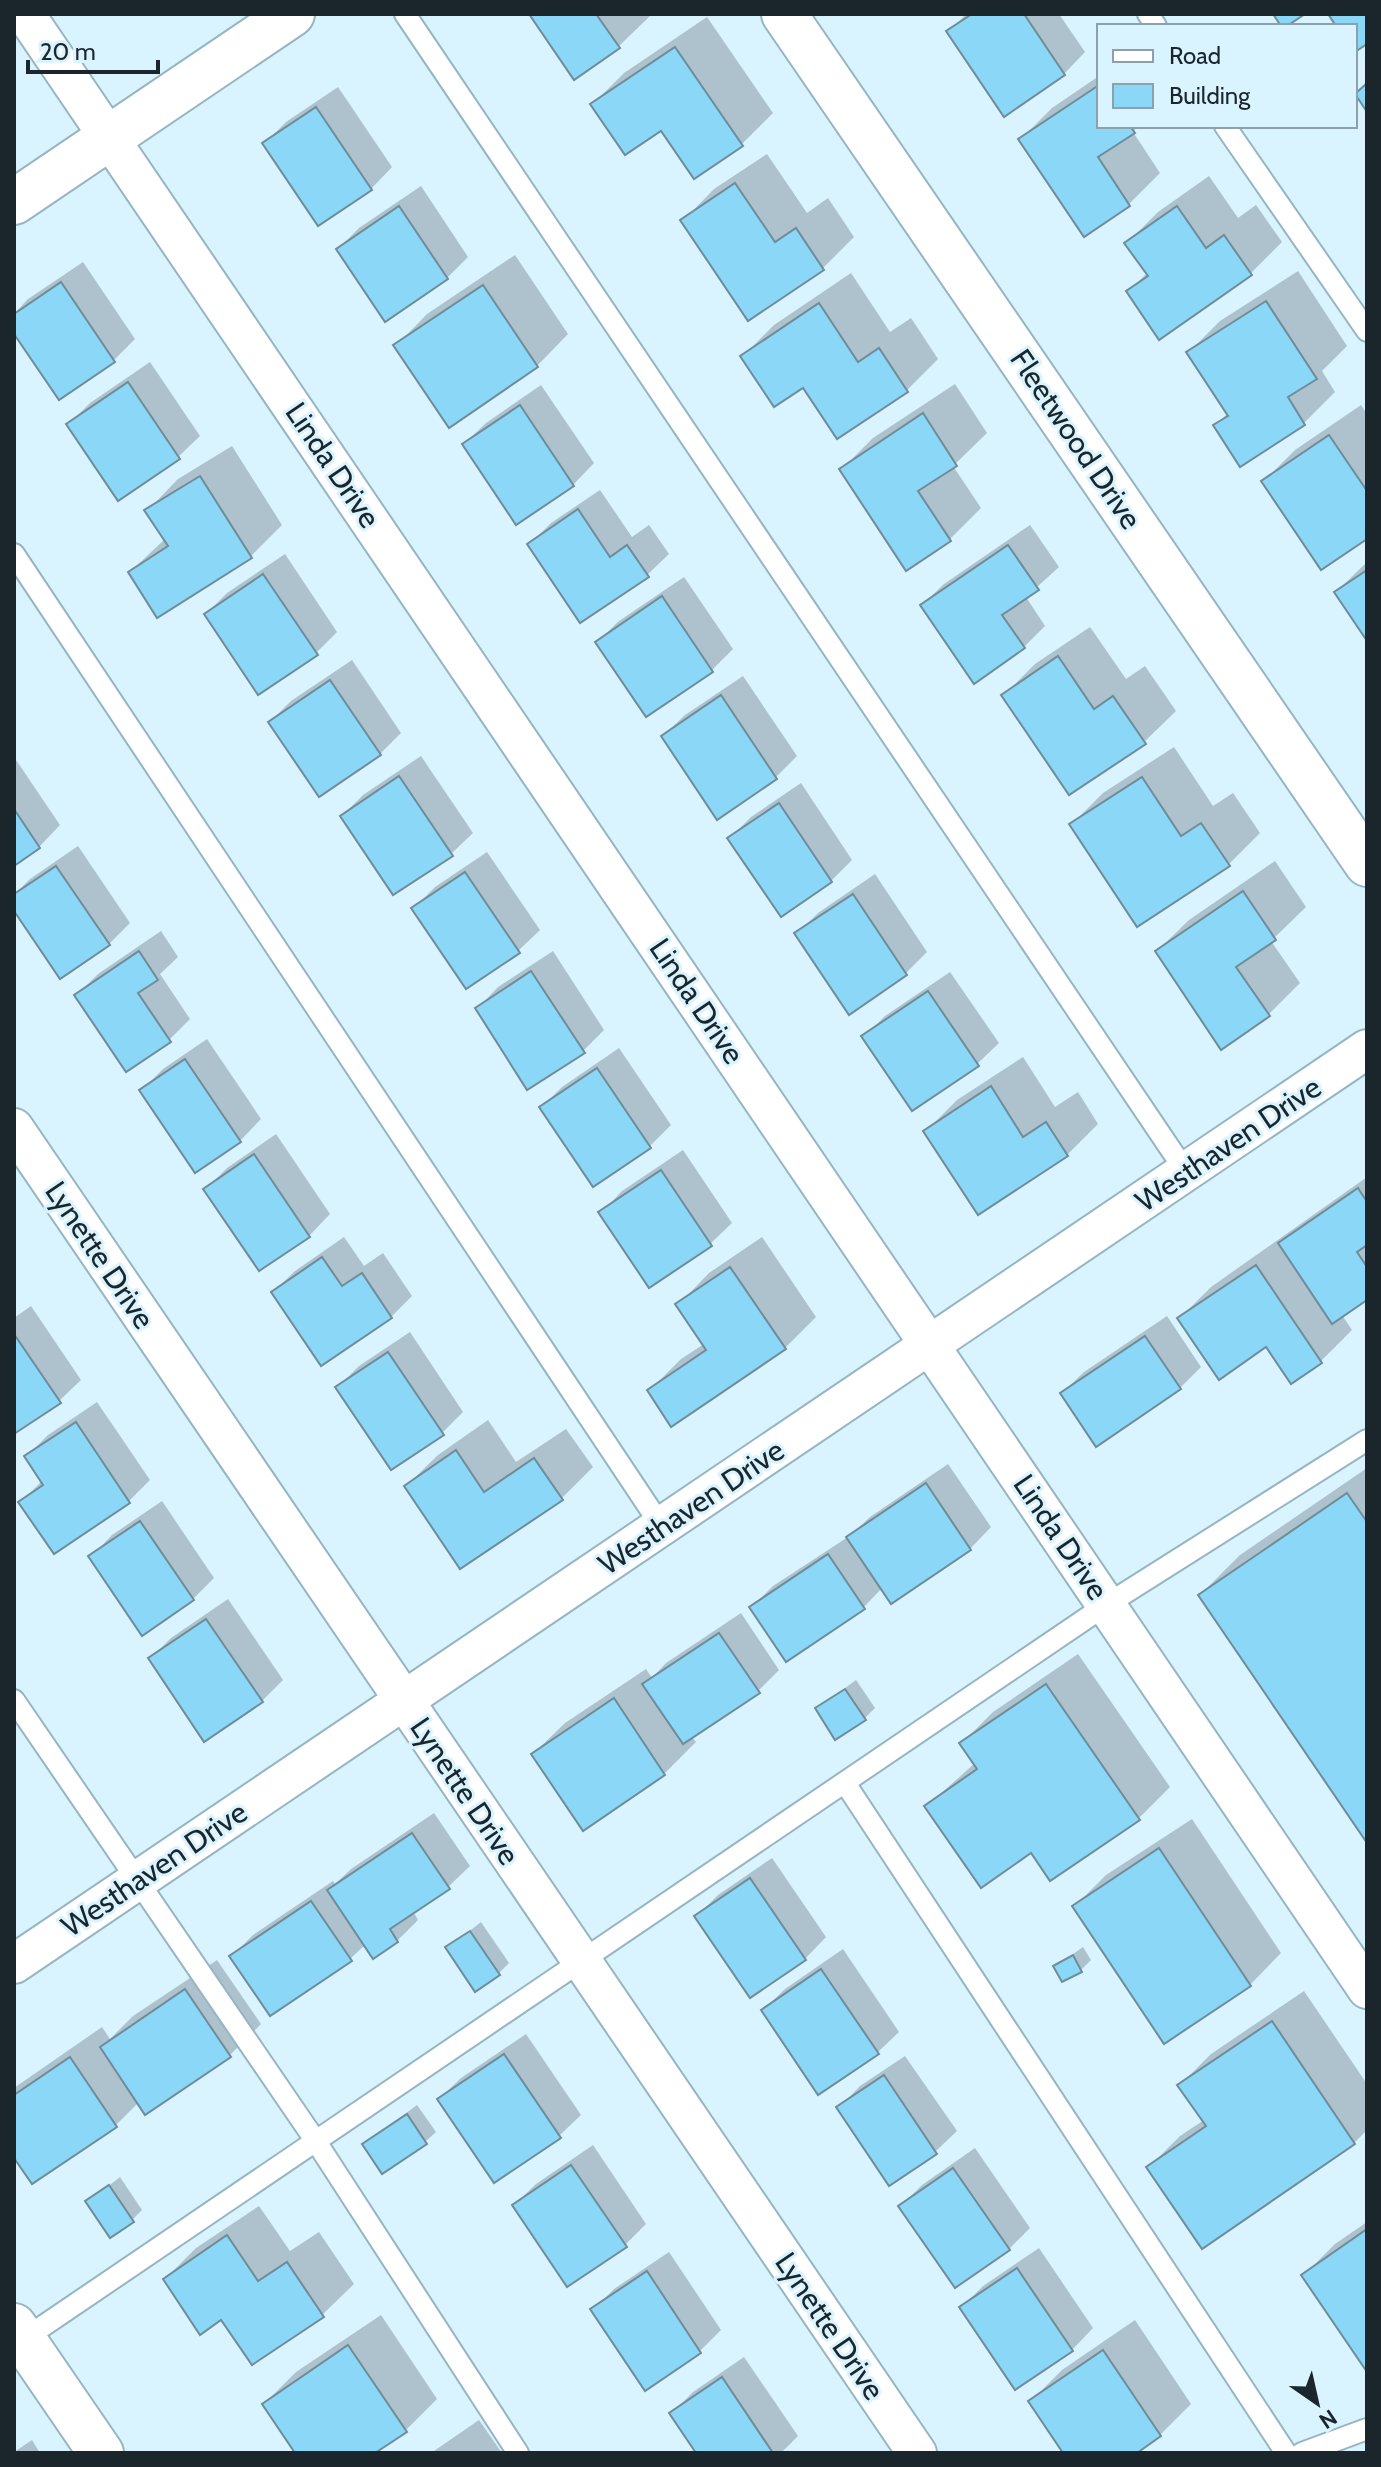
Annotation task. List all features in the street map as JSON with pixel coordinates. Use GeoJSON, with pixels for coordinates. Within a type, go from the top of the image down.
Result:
{"type":"FeatureCollection","features":[{"type":"Feature","properties":{"kind":"street","name":"Linda Drive"},"geometry":{"type":"LineString","coordinates":[[25,14],[1367,1989]]}},
{"type":"Feature","properties":{"kind":"street"},"geometry":{"type":"LineString","coordinates":[[14,202],[292,14]]}},
{"type":"Feature","properties":{"kind":"street","name":"Fleetwood Drive"},"geometry":{"type":"LineString","coordinates":[[784,14],[1367,864]]}},
{"type":"Feature","properties":{"kind":"street","name":"Westhaven Drive"},"geometry":{"type":"LineString","coordinates":[[14,1964],[1367,1049]]}},
{"type":"Feature","properties":{"kind":"street","name":"Lynette Drive"},"geometry":{"type":"LineString","coordinates":[[14,1128],[917,2453]]}},
{"type":"Feature","properties":{"kind":"street"},"geometry":{"type":"LineString","coordinates":[[17,2337],[101,2453]]}},
{"type":"Feature","properties":{"kind":"lane"},"geometry":{"type":"LineString","coordinates":[[405,14],[1186,1172]]}},
{"type":"Feature","properties":{"kind":"lane"},"geometry":{"type":"LineString","coordinates":[[1226,128],[1367,331]]}},
{"type":"Feature","properties":{"kind":"lane"},"geometry":{"type":"LineString","coordinates":[[14,554],[662,1527]]}},
{"type":"Feature","properties":{"kind":"lane"},"geometry":{"type":"LineString","coordinates":[[17,2337],[582,1963],[1106,1605],[1367,1440]]}},
{"type":"Feature","properties":{"kind":"lane"},"geometry":{"type":"LineString","coordinates":[[14,1700],[315,2140],[518,2453]]}},
{"type":"Feature","properties":{"kind":"lane"},"geometry":{"type":"LineString","coordinates":[[845,1783],[1286,2453]]}},
{"type":"Feature","properties":{"kind":"lane"},"geometry":{"type":"LineString","coordinates":[[1302,2453],[1367,2429]]}},
{"type":"Feature","properties":{"kind":"building"},"geometry":{"type":"Polygon","coordinates":[[[529,14],[596,14],[620,48],[574,80],[529,14]]]}},
{"type":"Feature","properties":{"kind":"building"},"geometry":{"type":"Polygon","coordinates":[[[972,14],[1024,14],[1065,75],[1004,117],[946,31],[972,14]]]}},
{"type":"Feature","properties":{"kind":"building"},"geometry":{"type":"Polygon","coordinates":[[[1273,14],[1305,14],[1290,24],[1280,24],[1273,14]]]}},
{"type":"Feature","properties":{"kind":"building"},"geometry":{"type":"Polygon","coordinates":[[[1328,14],[1367,14],[1367,44],[1357,51],[1357,24],[1335,24],[1328,14]]]}},
{"type":"Feature","properties":{"kind":"building"},"geometry":{"type":"Polygon","coordinates":[[[675,47],[743,146],[694,179],[661,131],[625,155],[590,104],[675,47]]]}},
{"type":"Feature","properties":{"kind":"building"},"geometry":{"type":"Polygon","coordinates":[[[1367,83],[1367,112],[1357,97],[1357,92],[1367,83]]]}},
{"type":"Feature","properties":{"kind":"building"},"geometry":{"type":"Polygon","coordinates":[[[1097,86],[1097,128],[1131,128],[1135,133],[1098,157],[1130,206],[1084,237],[1018,139],[1097,86]]]}},
{"type":"Feature","properties":{"kind":"building"},"geometry":{"type":"Polygon","coordinates":[[[316,107],[372,190],[318,226],[262,143],[316,107]]]}},
{"type":"Feature","properties":{"kind":"building"},"geometry":{"type":"Polygon","coordinates":[[[735,183],[775,242],[796,228],[824,270],[748,321],[680,220],[735,183]]]}},
{"type":"Feature","properties":{"kind":"building"},"geometry":{"type":"Polygon","coordinates":[[[399,206],[448,279],[385,322],[336,249],[399,206]]]}},
{"type":"Feature","properties":{"kind":"building"},"geometry":{"type":"Polygon","coordinates":[[[1177,206],[1206,248],[1224,235],[1252,275],[1159,340],[1126,291],[1148,276],[1124,243],[1177,206]]]}},
{"type":"Feature","properties":{"kind":"building"},"geometry":{"type":"Polygon","coordinates":[[[61,282],[115,362],[59,400],[14,334],[14,314],[61,282]]]}},
{"type":"Feature","properties":{"kind":"building"},"geometry":{"type":"Polygon","coordinates":[[[483,285],[538,367],[449,428],[393,345],[483,285]]]}},
{"type":"Feature","properties":{"kind":"building"},"geometry":{"type":"Polygon","coordinates":[[[1266,301],[1317,379],[1288,397],[1305,425],[1240,467],[1213,425],[1228,416],[1186,352],[1266,301]]]}},
{"type":"Feature","properties":{"kind":"building"},"geometry":{"type":"Polygon","coordinates":[[[819,303],[858,362],[879,348],[908,392],[837,439],[803,388],[774,407],[740,356],[819,303]]]}},
{"type":"Feature","properties":{"kind":"building"},"geometry":{"type":"Polygon","coordinates":[[[128,382],[180,459],[118,501],[66,424],[128,382]]]}},
{"type":"Feature","properties":{"kind":"building"},"geometry":{"type":"Polygon","coordinates":[[[520,405],[574,486],[516,525],[462,444],[520,405]]]}},
{"type":"Feature","properties":{"kind":"building"},"geometry":{"type":"Polygon","coordinates":[[[923,413],[957,466],[918,491],[951,541],[906,571],[839,469],[923,413]]]}},
{"type":"Feature","properties":{"kind":"building"},"geometry":{"type":"Polygon","coordinates":[[[1329,435],[1367,491],[1367,539],[1321,570],[1261,481],[1329,435]]]}},
{"type":"Feature","properties":{"kind":"building"},"geometry":{"type":"Polygon","coordinates":[[[200,476],[252,558],[157,618],[128,572],[168,546],[144,510],[200,476]]]}},
{"type":"Feature","properties":{"kind":"building"},"geometry":{"type":"Polygon","coordinates":[[[578,509],[610,557],[627,545],[649,577],[580,623],[527,544],[578,509]]]}},
{"type":"Feature","properties":{"kind":"building"},"geometry":{"type":"Polygon","coordinates":[[[1008,545],[1039,590],[1002,615],[1025,648],[974,684],[920,605],[1008,545]]]}},
{"type":"Feature","properties":{"kind":"building"},"geometry":{"type":"Polygon","coordinates":[[[1367,570],[1367,641],[1334,592],[1367,570]]]}},
{"type":"Feature","properties":{"kind":"building"},"geometry":{"type":"Polygon","coordinates":[[[263,574],[318,655],[258,695],[204,614],[263,574]]]}},
{"type":"Feature","properties":{"kind":"building"},"geometry":{"type":"Polygon","coordinates":[[[662,596],[713,672],[646,717],[595,642],[662,596]]]}},
{"type":"Feature","properties":{"kind":"building"},"geometry":{"type":"Polygon","coordinates":[[[1058,656],[1094,709],[1113,696],[1146,744],[1069,795],[1001,695],[1058,656]]]}},
{"type":"Feature","properties":{"kind":"building"},"geometry":{"type":"Polygon","coordinates":[[[330,680],[381,755],[319,797],[268,722],[330,680]]]}},
{"type":"Feature","properties":{"kind":"building"},"geometry":{"type":"Polygon","coordinates":[[[721,695],[777,779],[717,820],[661,736],[721,695]]]}},
{"type":"Feature","properties":{"kind":"building"},"geometry":{"type":"Polygon","coordinates":[[[399,776],[453,856],[393,895],[340,816],[399,776]]]}},
{"type":"Feature","properties":{"kind":"building"},"geometry":{"type":"Polygon","coordinates":[[[1142,777],[1181,836],[1201,823],[1230,866],[1137,927],[1069,824],[1142,777]]]}},
{"type":"Feature","properties":{"kind":"building"},"geometry":{"type":"Polygon","coordinates":[[[779,803],[832,882],[781,917],[727,838],[779,803]]]}},
{"type":"Feature","properties":{"kind":"building"},"geometry":{"type":"Polygon","coordinates":[[[14,809],[40,848],[14,866],[14,809]]]}},
{"type":"Feature","properties":{"kind":"building"},"geometry":{"type":"Polygon","coordinates":[[[56,866],[110,945],[60,979],[14,911],[14,894],[56,866]]]}},
{"type":"Feature","properties":{"kind":"building"},"geometry":{"type":"Polygon","coordinates":[[[465,872],[520,953],[466,989],[411,908],[465,872]]]}},
{"type":"Feature","properties":{"kind":"building"},"geometry":{"type":"Polygon","coordinates":[[[1243,891],[1276,940],[1236,967],[1270,1016],[1221,1050],[1155,951],[1243,891]]]}},
{"type":"Feature","properties":{"kind":"building"},"geometry":{"type":"Polygon","coordinates":[[[853,894],[907,975],[849,1015],[794,933],[853,894]]]}},
{"type":"Feature","properties":{"kind":"building"},"geometry":{"type":"Polygon","coordinates":[[[139,951],[158,980],[138,993],[171,1042],[126,1072],[74,995],[139,951]]]}},
{"type":"Feature","properties":{"kind":"building"},"geometry":{"type":"Polygon","coordinates":[[[531,971],[585,1053],[527,1090],[475,1008],[531,971]]]}},
{"type":"Feature","properties":{"kind":"building"},"geometry":{"type":"Polygon","coordinates":[[[928,991],[979,1066],[912,1111],[861,1036],[928,991]]]}},
{"type":"Feature","properties":{"kind":"building"},"geometry":{"type":"Polygon","coordinates":[[[185,1059],[241,1142],[195,1173],[139,1090],[185,1059]]]}},
{"type":"Feature","properties":{"kind":"building"},"geometry":{"type":"Polygon","coordinates":[[[597,1068],[651,1148],[593,1187],[539,1107],[597,1068]]]}},
{"type":"Feature","properties":{"kind":"building"},"geometry":{"type":"Polygon","coordinates":[[[991,1086],[1023,1137],[1046,1122],[1068,1156],[978,1215],[923,1131],[991,1086]]]}},
{"type":"Feature","properties":{"kind":"building"},"geometry":{"type":"Polygon","coordinates":[[[254,1154],[310,1237],[259,1271],[203,1189],[254,1154]]]}},
{"type":"Feature","properties":{"kind":"building"},"geometry":{"type":"Polygon","coordinates":[[[661,1170],[712,1246],[649,1288],[598,1212],[661,1170]]]}},
{"type":"Feature","properties":{"kind":"building"},"geometry":{"type":"Polygon","coordinates":[[[1358,1188],[1367,1202],[1367,1245],[1357,1252],[1367,1267],[1367,1300],[1332,1324],[1278,1243],[1358,1188]]]}},
{"type":"Feature","properties":{"kind":"building"},"geometry":{"type":"Polygon","coordinates":[[[322,1257],[342,1286],[362,1273],[392,1318],[321,1366],[271,1292],[322,1257]]]}},
{"type":"Feature","properties":{"kind":"building"},"geometry":{"type":"Polygon","coordinates":[[[1256,1265],[1322,1363],[1291,1384],[1266,1347],[1219,1380],[1177,1318],[1256,1265]]]}},
{"type":"Feature","properties":{"kind":"building"},"geometry":{"type":"Polygon","coordinates":[[[730,1267],[786,1349],[671,1427],[647,1390],[706,1350],[675,1304],[730,1267]]]}},
{"type":"Feature","properties":{"kind":"building"},"geometry":{"type":"Polygon","coordinates":[[[14,1334],[61,1403],[14,1434],[14,1334]]]}},
{"type":"Feature","properties":{"kind":"building"},"geometry":{"type":"Polygon","coordinates":[[[1145,1336],[1181,1389],[1096,1447],[1060,1393],[1145,1336]]]}},
{"type":"Feature","properties":{"kind":"building"},"geometry":{"type":"Polygon","coordinates":[[[388,1352],[444,1435],[391,1470],[335,1387],[388,1352]]]}},
{"type":"Feature","properties":{"kind":"building"},"geometry":{"type":"Polygon","coordinates":[[[76,1422],[130,1503],[54,1554],[18,1502],[43,1485],[24,1456],[76,1422]]]}},
{"type":"Feature","properties":{"kind":"building"},"geometry":{"type":"Polygon","coordinates":[[[456,1450],[484,1492],[534,1458],[563,1500],[460,1569],[404,1486],[456,1450]]]}},
{"type":"Feature","properties":{"kind":"building"},"geometry":{"type":"Polygon","coordinates":[[[926,1483],[971,1550],[891,1604],[846,1537],[926,1483]]]}},
{"type":"Feature","properties":{"kind":"building"},"geometry":{"type":"Polygon","coordinates":[[[1347,1493],[1367,1522],[1367,1843],[1198,1595],[1347,1493]]]}},
{"type":"Feature","properties":{"kind":"building"},"geometry":{"type":"Polygon","coordinates":[[[140,1521],[194,1600],[142,1636],[88,1556],[140,1521]]]}},
{"type":"Feature","properties":{"kind":"building"},"geometry":{"type":"Polygon","coordinates":[[[828,1554],[865,1609],[786,1662],[749,1607],[828,1554]]]}},
{"type":"Feature","properties":{"kind":"building"},"geometry":{"type":"Polygon","coordinates":[[[206,1619],[263,1702],[204,1742],[148,1658],[206,1619]]]}},
{"type":"Feature","properties":{"kind":"building"},"geometry":{"type":"Polygon","coordinates":[[[719,1633],[760,1693],[683,1744],[642,1684],[719,1633]]]}},
{"type":"Feature","properties":{"kind":"building"},"geometry":{"type":"Polygon","coordinates":[[[1046,1684],[1140,1820],[1050,1881],[1031,1853],[981,1888],[924,1806],[977,1769],[959,1743],[1046,1684]]]}},
{"type":"Feature","properties":{"kind":"building"},"geometry":{"type":"Polygon","coordinates":[[[845,1689],[866,1720],[835,1740],[815,1708],[845,1689]]]}},
{"type":"Feature","properties":{"kind":"building"},"geometry":{"type":"Polygon","coordinates":[[[614,1698],[665,1775],[583,1831],[531,1754],[614,1698]]]}},
{"type":"Feature","properties":{"kind":"building"},"geometry":{"type":"Polygon","coordinates":[[[412,1833],[450,1889],[390,1929],[398,1942],[373,1959],[327,1890],[412,1833]]]}},
{"type":"Feature","properties":{"kind":"building"},"geometry":{"type":"Polygon","coordinates":[[[1159,1848],[1251,1986],[1164,2044],[1072,1906],[1159,1848]]]}},
{"type":"Feature","properties":{"kind":"building"},"geometry":{"type":"Polygon","coordinates":[[[750,1878],[806,1960],[750,1998],[694,1916],[750,1878]]]}},
{"type":"Feature","properties":{"kind":"building"},"geometry":{"type":"Polygon","coordinates":[[[311,1901],[352,1961],[270,2016],[229,1956],[311,1901]]]}},
{"type":"Feature","properties":{"kind":"building"},"geometry":{"type":"Polygon","coordinates":[[[470,1931],[500,1975],[475,1992],[445,1947],[470,1931]]]}},
{"type":"Feature","properties":{"kind":"building"},"geometry":{"type":"Polygon","coordinates":[[[1073,1955],[1082,1972],[1062,1982],[1053,1966],[1073,1955]]]}},
{"type":"Feature","properties":{"kind":"building"},"geometry":{"type":"Polygon","coordinates":[[[821,1969],[879,2054],[818,2095],[761,2010],[821,1969]]]}},
{"type":"Feature","properties":{"kind":"building"},"geometry":{"type":"Polygon","coordinates":[[[185,1989],[231,2057],[145,2115],[100,2047],[185,1989]]]}},
{"type":"Feature","properties":{"kind":"building"},"geometry":{"type":"Polygon","coordinates":[[[1272,2021],[1355,2144],[1202,2249],[1146,2167],[1206,2126],[1177,2085],[1272,2021]]]}},
{"type":"Feature","properties":{"kind":"building"},"geometry":{"type":"Polygon","coordinates":[[[504,2054],[561,2138],[494,2183],[437,2099],[504,2054]]]}},
{"type":"Feature","properties":{"kind":"building"},"geometry":{"type":"Polygon","coordinates":[[[70,2057],[117,2127],[32,2184],[14,2158],[14,2095],[70,2057]]]}},
{"type":"Feature","properties":{"kind":"building"},"geometry":{"type":"Polygon","coordinates":[[[884,2075],[937,2154],[889,2186],[836,2107],[884,2075]]]}},
{"type":"Feature","properties":{"kind":"building"},"geometry":{"type":"Polygon","coordinates":[[[407,2114],[427,2144],[382,2174],[362,2144],[407,2114]]]}},
{"type":"Feature","properties":{"kind":"building"},"geometry":{"type":"Polygon","coordinates":[[[571,2165],[627,2247],[567,2287],[512,2205],[571,2165]]]}},
{"type":"Feature","properties":{"kind":"building"},"geometry":{"type":"Polygon","coordinates":[[[953,2168],[1010,2250],[955,2288],[898,2206],[953,2168]]]}},
{"type":"Feature","properties":{"kind":"building"},"geometry":{"type":"Polygon","coordinates":[[[109,2185],[134,2222],[110,2238],[85,2201],[109,2185]]]}},
{"type":"Feature","properties":{"kind":"building"},"geometry":{"type":"Polygon","coordinates":[[[1367,2229],[1367,2372],[1301,2275],[1367,2229]]]}},
{"type":"Feature","properties":{"kind":"building"},"geometry":{"type":"Polygon","coordinates":[[[227,2235],[258,2281],[287,2262],[324,2317],[252,2365],[221,2320],[200,2335],[163,2279],[227,2235]]]}},
{"type":"Feature","properties":{"kind":"building"},"geometry":{"type":"Polygon","coordinates":[[[1017,2268],[1073,2351],[1015,2390],[959,2307],[1017,2268]]]}},
{"type":"Feature","properties":{"kind":"building"},"geometry":{"type":"Polygon","coordinates":[[[647,2271],[701,2353],[645,2391],[590,2309],[647,2271]]]}},
{"type":"Feature","properties":{"kind":"building"},"geometry":{"type":"Polygon","coordinates":[[[348,2345],[407,2432],[375,2453],[295,2453],[262,2404],[348,2345]]]}},
{"type":"Feature","properties":{"kind":"building"},"geometry":{"type":"Polygon","coordinates":[[[1103,2350],[1161,2436],[1137,2453],[1063,2453],[1028,2401],[1103,2350]]]}},
{"type":"Feature","properties":{"kind":"building"},"geometry":{"type":"Polygon","coordinates":[[[722,2377],[773,2453],[696,2453],[669,2413],[722,2377]]]}}]}
